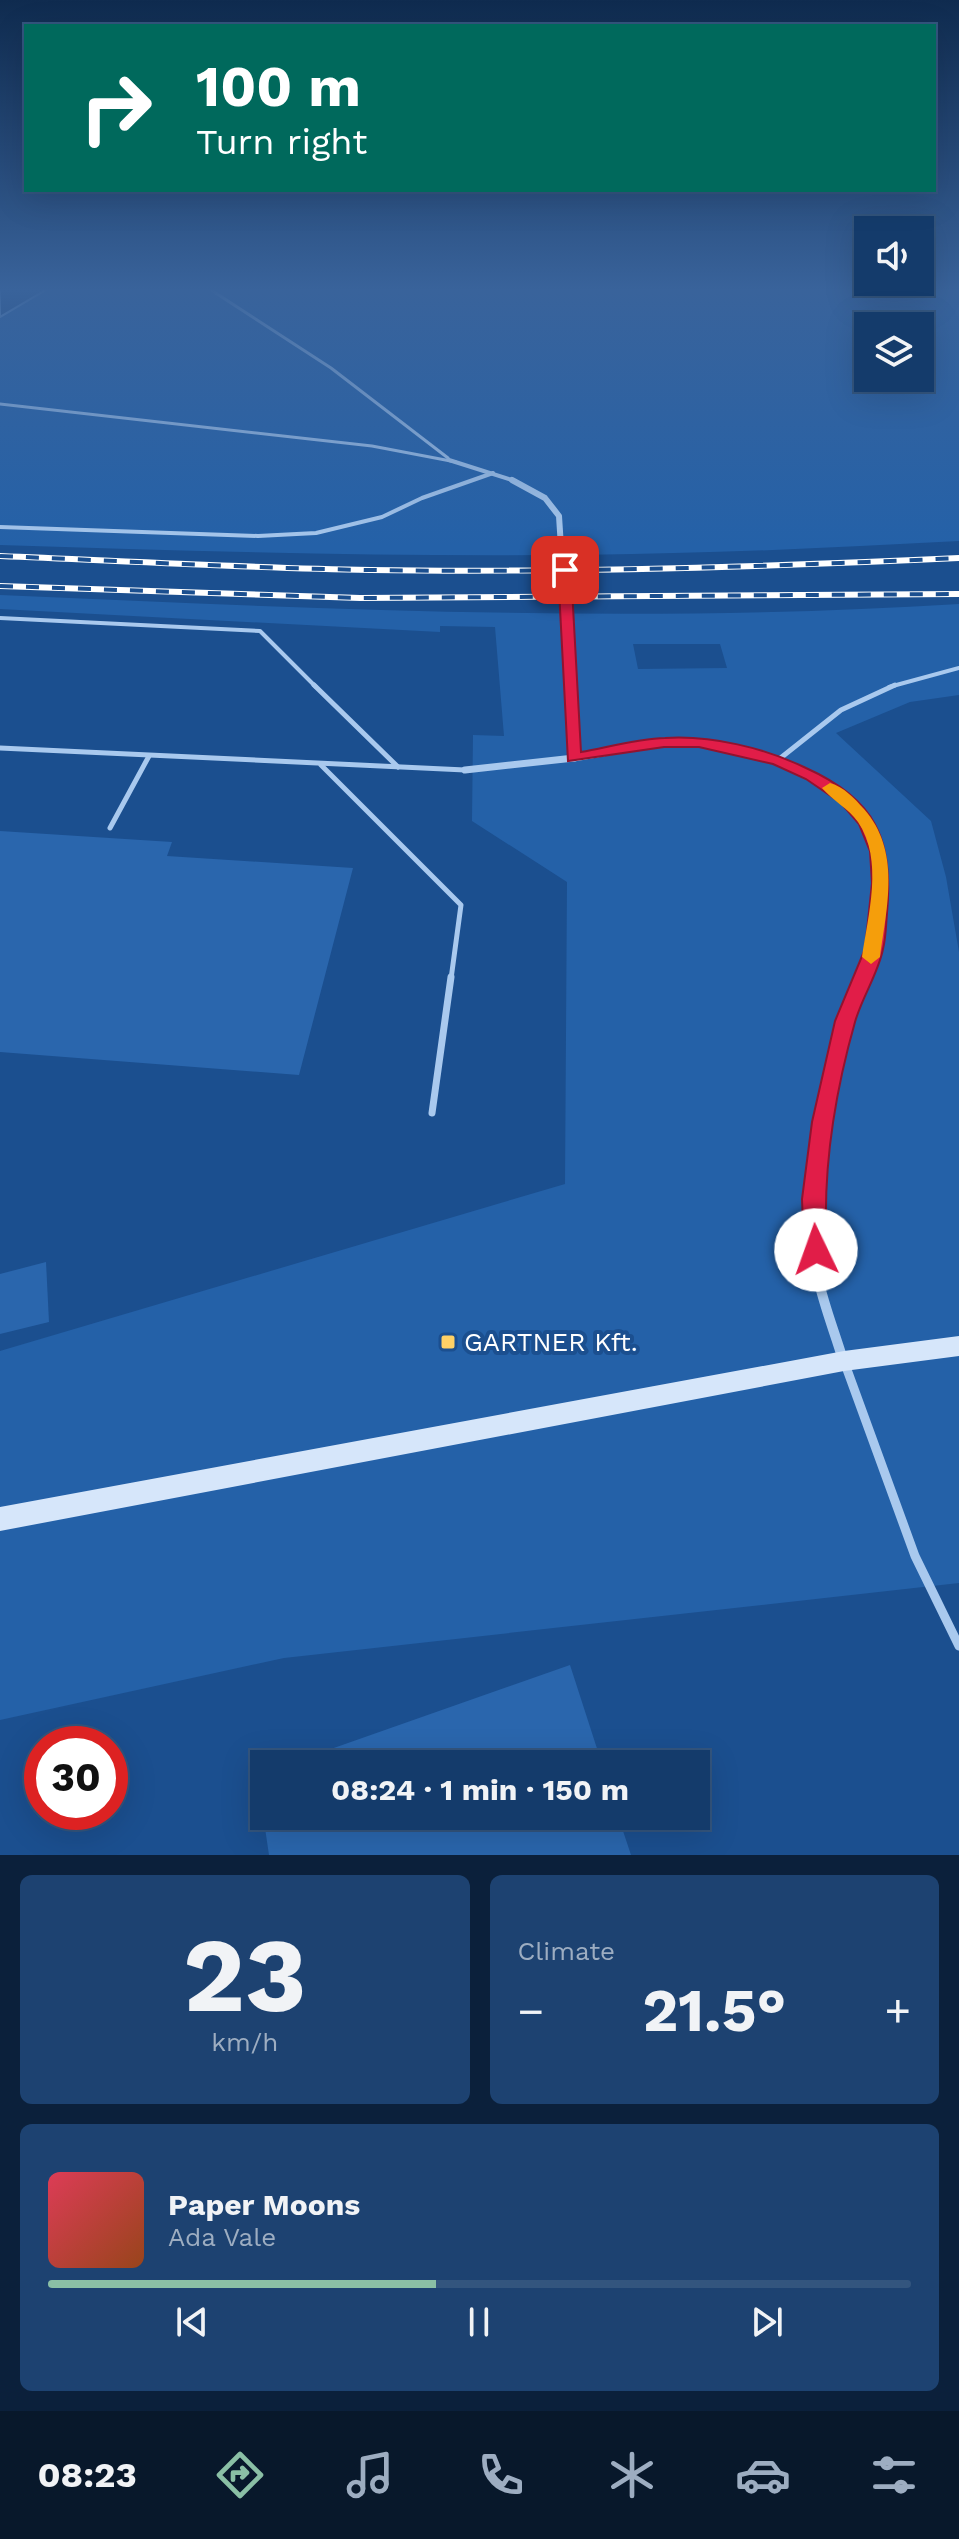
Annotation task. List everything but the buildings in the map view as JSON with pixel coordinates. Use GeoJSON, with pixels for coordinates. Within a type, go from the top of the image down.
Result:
{"type":"FeatureCollection","features":[{"type":"Feature","properties":{"kind":"main road"},"geometry":{"type":"LineString","coordinates":[[0,1519],[844,1361],[959,1346]]}},
{"type":"Feature","properties":{"kind":"street"},"geometry":{"type":"LineString","coordinates":[[512,480],[541,494],[554,506],[559,516],[574,758]]}},
{"type":"Feature","properties":{"kind":"street"},"geometry":{"type":"LineString","coordinates":[[465,770],[574,758],[664,742],[699,743],[778,760],[812,776],[847,799],[867,822],[879,851],[881,883],[874,949],[845,1021],[823,1122],[813,1199],[817,1276],[844,1361]]}},
{"type":"Feature","properties":{"kind":"lane"},"geometry":{"type":"LineString","coordinates":[[342,375],[451,460]]}},
{"type":"Feature","properties":{"kind":"lane"},"geometry":{"type":"LineString","coordinates":[[0,404],[243,429],[372,446],[451,460],[512,480]]}},
{"type":"Feature","properties":{"kind":"lane"},"geometry":{"type":"LineString","coordinates":[[0,527],[258,536],[316,533],[382,517],[422,498],[493,473]]}},
{"type":"Feature","properties":{"kind":"lane"},"geometry":{"type":"LineString","coordinates":[[0,618],[260,631],[398,767]]}},
{"type":"Feature","properties":{"kind":"lane"},"geometry":{"type":"LineString","coordinates":[[778,760],[833,712],[874,690],[916,676],[959,668]]}},
{"type":"Feature","properties":{"kind":"lane"},"geometry":{"type":"LineString","coordinates":[[0,748],[465,770]]}},
{"type":"Feature","properties":{"kind":"lane"},"geometry":{"type":"LineString","coordinates":[[110,828],[149,756]]}},
{"type":"Feature","properties":{"kind":"lane"},"geometry":{"type":"LineString","coordinates":[[320,764],[461,905],[432,1113]]}},
{"type":"Feature","properties":{"kind":"lane"},"geometry":{"type":"LineString","coordinates":[[844,1361],[915,1556],[959,1646]]}},
{"type":"Feature","properties":{"kind":"shaded area"},"geometry":{"type":"Polygon","coordinates":[[[0,375],[854,375],[854,392],[934,392],[934,375],[959,375],[959,541],[710,552],[421,555],[0,545],[0,375]]]}},
{"type":"Feature","properties":{"kind":"shaded area"},"geometry":{"type":"Polygon","coordinates":[[[0,595],[360,609],[599,614],[839,610],[959,604],[959,695],[910,702],[836,733],[931,821],[946,877],[959,952],[959,1583],[284,1658],[0,1720],[0,1351],[565,1184],[567,882],[472,821],[473,735],[504,736],[495,627],[440,626],[440,632],[0,609],[0,595]],[[633,644],[638,669],[727,668],[720,644],[633,644]]]}},
{"type":"Feature","properties":{"kind":"railway"},"geometry":{"type":"LineString","coordinates":[[0,556],[278,568],[444,571],[665,568],[959,558]]}},
{"type":"Feature","properties":{"kind":"railway"},"geometry":{"type":"LineString","coordinates":[[0,586],[360,598],[959,594]]}},
{"type":"Feature","properties":{"kind":"slow traffic"},"geometry":{"type":"LineString","coordinates":[[830,788],[847,799],[867,822],[879,851],[881,883],[871,957]]}},
{"type":"Feature","properties":{"kind":"place","name":"GARTNER Kft."},"geometry":{"type":"Point","coordinates":[448,1342]}},
{"type":"Feature","properties":{"kind":"route"},"geometry":{"type":"LineString","coordinates":[[565,570],[574,758],[664,742],[699,743],[778,760],[812,776],[847,799],[867,822],[879,851],[881,883],[874,949],[845,1021],[823,1122],[813,1199],[816,1250]]}}]}
